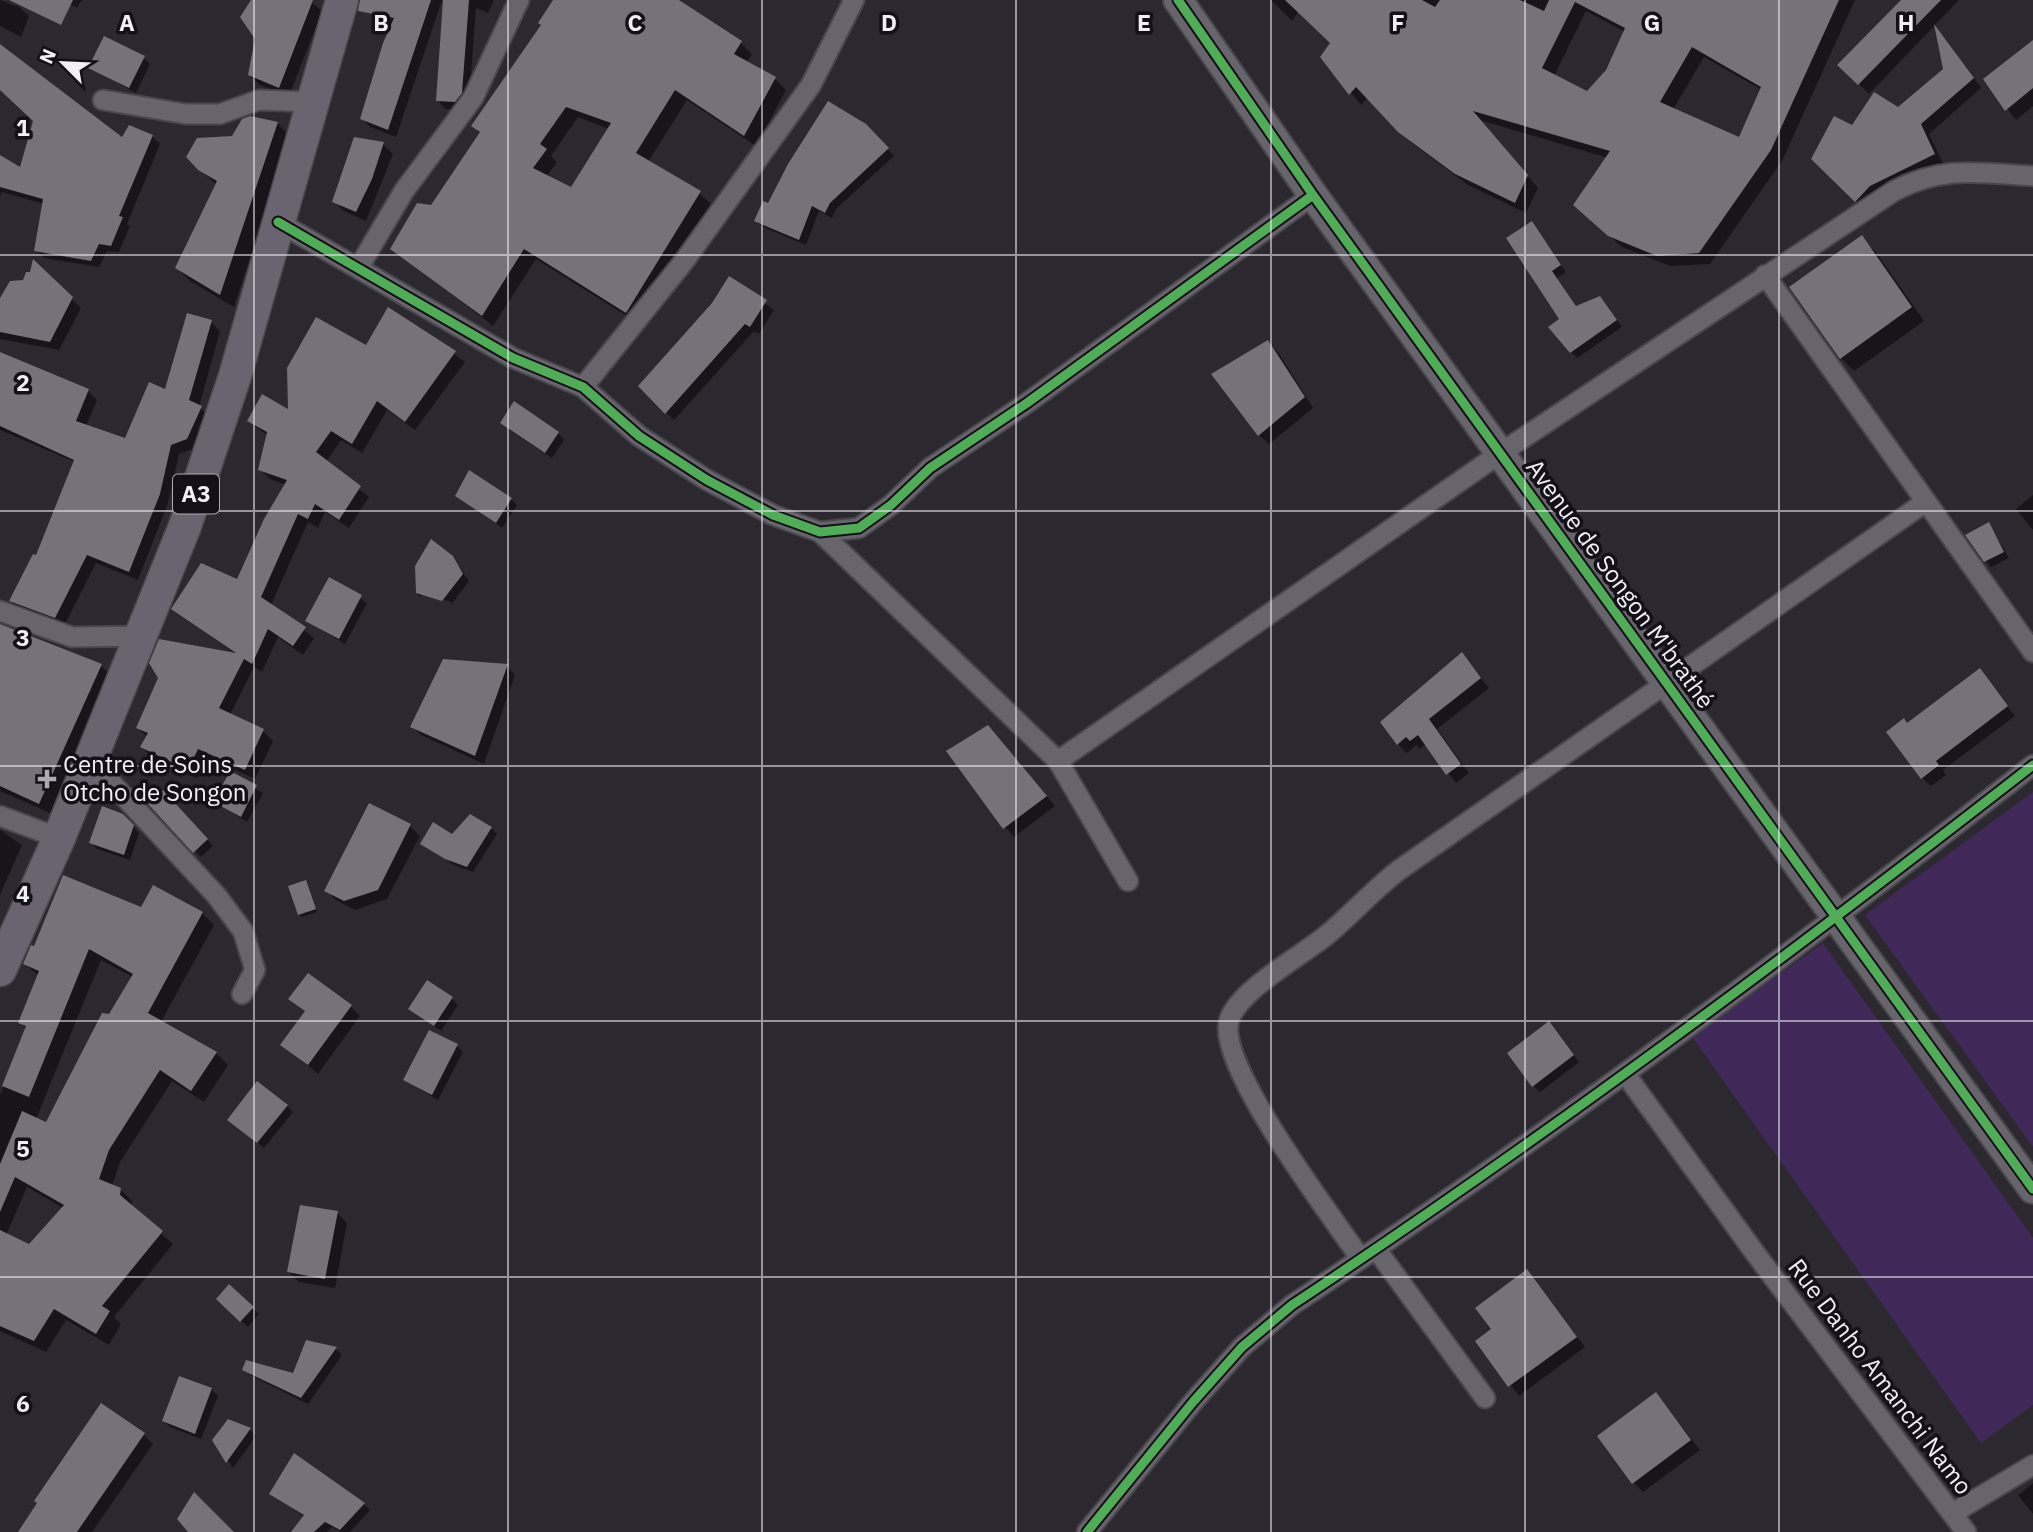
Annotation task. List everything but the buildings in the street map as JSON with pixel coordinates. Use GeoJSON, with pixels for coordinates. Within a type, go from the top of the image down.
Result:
{"type":"FeatureCollection","features":[{"type":"Feature","properties":{"kind":"main road","name":"A3"},"geometry":{"type":"LineString","coordinates":[[0,970],[59,838],[143,636],[185,526],[235,376],[342,0]]}},
{"type":"Feature","properties":{"kind":"street"},"geometry":{"type":"LineString","coordinates":[[359,267],[404,191],[472,98],[519,0]]}},
{"type":"Feature","properties":{"kind":"street"},"geometry":{"type":"LineString","coordinates":[[583,387],[685,260],[811,85],[854,0]]}},
{"type":"Feature","properties":{"kind":"street","name":"Avenue de Songon M'brathé"},"geometry":{"type":"LineString","coordinates":[[1178,0],[1313,195],[1502,452],[2033,1189]]}},
{"type":"Feature","properties":{"kind":"street"},"geometry":{"type":"LineString","coordinates":[[103,100],[186,114],[220,114],[259,100],[312,103]]}},
{"type":"Feature","properties":{"kind":"street"},"geometry":{"type":"LineString","coordinates":[[1058,761],[1502,452],[1894,191],[1922,177],[1950,172],[2033,176]]}},
{"type":"Feature","properties":{"kind":"street"},"geometry":{"type":"LineString","coordinates":[[820,532],[859,528],[891,505],[930,468],[1027,403],[1313,195]]}},
{"type":"Feature","properties":{"kind":"street"},"geometry":{"type":"LineString","coordinates":[[278,222],[513,358],[583,387],[639,436],[707,480],[773,515],[820,532],[1058,761],[1128,881]]}},
{"type":"Feature","properties":{"kind":"street"},"geometry":{"type":"LineString","coordinates":[[1765,275],[1924,503],[2033,652]]}},
{"type":"Feature","properties":{"kind":"street"},"geometry":{"type":"LineString","coordinates":[[1485,1398],[1368,1254],[1254,1097],[1234,1060],[1226,1036],[1229,1019],[1242,1000],[1329,934],[1399,870],[1924,503]]}},
{"type":"Feature","properties":{"kind":"street"},"geometry":{"type":"LineString","coordinates":[[0,611],[72,637],[143,636]]}},
{"type":"Feature","properties":{"kind":"street"},"geometry":{"type":"LineString","coordinates":[[91,761],[216,895],[243,931],[255,970],[242,994]]}},
{"type":"Feature","properties":{"kind":"street"},"geometry":{"type":"LineString","coordinates":[[1087,1532],[1193,1402],[1242,1347],[1292,1305],[1626,1075],[1837,917],[2033,765]]}},
{"type":"Feature","properties":{"kind":"street"},"geometry":{"type":"LineString","coordinates":[[0,816],[59,838]]}},
{"type":"Feature","properties":{"kind":"street","name":"Rue Danho Amanchi Namo"},"geometry":{"type":"LineString","coordinates":[[1626,1075],[1755,1253],[1966,1532]]}},
{"type":"Feature","properties":{"kind":"street"},"geometry":{"type":"LineString","coordinates":[[1953,1513],[2033,1465]]}},
{"type":"Feature","properties":{"kind":"shaded area"},"geometry":{"type":"Polygon","coordinates":[[[2033,792],[2033,1147],[1865,915],[2033,792]]]}},
{"type":"Feature","properties":{"kind":"shaded area"},"geometry":{"type":"Polygon","coordinates":[[[1823,943],[2033,1238],[2033,1405],[1981,1443],[1692,1037],[1823,943]]]}},
{"type":"Feature","properties":{"kind":"cycle path"},"geometry":{"type":"LineString","coordinates":[[1178,0],[1313,195],[2033,1189]]}},
{"type":"Feature","properties":{"kind":"cycle path"},"geometry":{"type":"LineString","coordinates":[[278,222],[513,358],[583,387],[639,436],[707,480],[773,515],[820,532],[859,528],[891,505],[930,468],[1027,403],[1313,195]]}},
{"type":"Feature","properties":{"kind":"cycle path"},"geometry":{"type":"LineString","coordinates":[[1087,1532],[1193,1402],[1242,1347],[1292,1305],[1481,1176],[1668,1042],[2033,765]]}},
{"type":"Feature","properties":{"kind":"place","name":"Centre de Soins Otcho de Songon"},"geometry":{"type":"Point","coordinates":[47,779]}}]}
